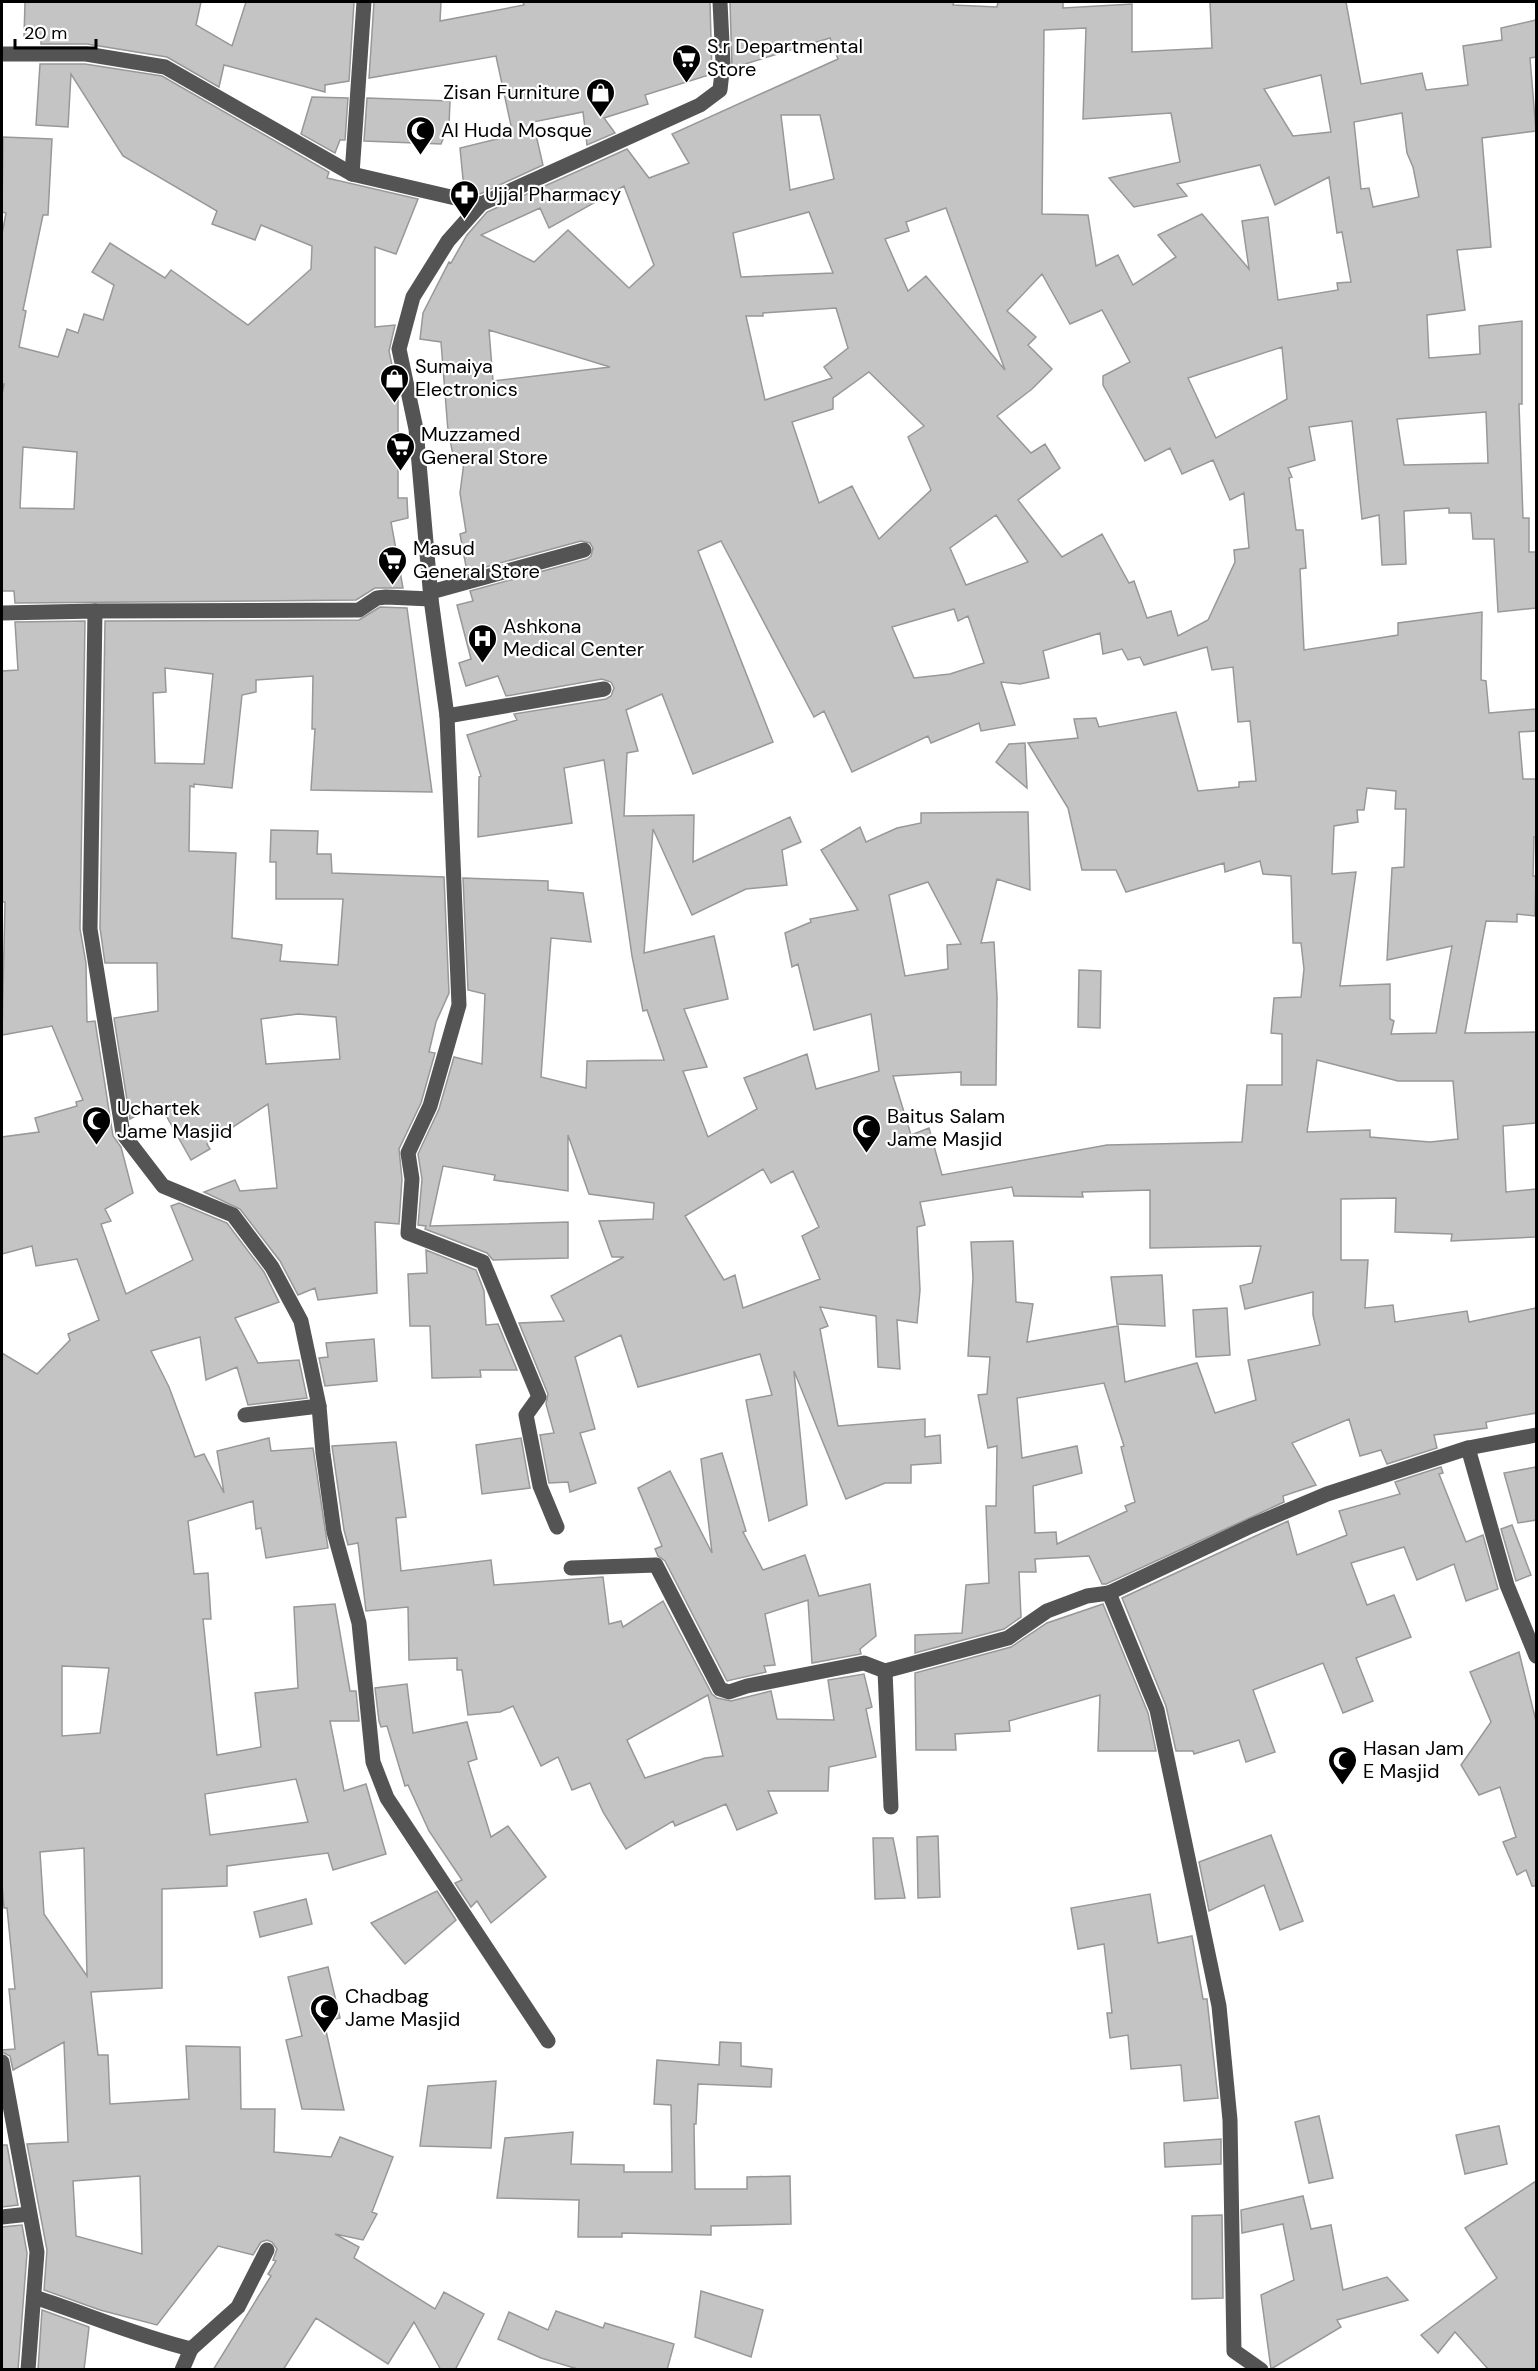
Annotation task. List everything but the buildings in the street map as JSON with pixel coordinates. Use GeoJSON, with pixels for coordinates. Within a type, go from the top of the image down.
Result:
{"type":"FeatureCollection","features":[{"type":"Feature","properties":{"kind":"street"},"geometry":{"type":"LineString","coordinates":[[352,174],[364,2]]}},
{"type":"Feature","properties":{"kind":"street"},"geometry":{"type":"LineString","coordinates":[[557,1527],[540,1486],[526,1415],[539,1397],[483,1263],[408,1233],[412,1179],[408,1153],[430,1106],[459,1005],[447,716],[431,595],[417,429],[399,349],[413,297],[448,241],[481,204],[700,105],[720,90],[723,63],[720,2]]}},
{"type":"Feature","properties":{"kind":"street"},"geometry":{"type":"LineString","coordinates":[[2,54],[86,54],[165,67],[352,174],[481,204]]}},
{"type":"Feature","properties":{"kind":"street"},"geometry":{"type":"LineString","coordinates":[[2,613],[359,610],[377,598],[431,595],[584,550]]}},
{"type":"Feature","properties":{"kind":"street"},"geometry":{"type":"LineString","coordinates":[[95,611],[90,929],[123,1134],[163,1186],[233,1215],[272,1267],[301,1321],[319,1406],[334,1532],[359,1623],[373,1762],[387,1798],[548,2041]]}},
{"type":"Feature","properties":{"kind":"street"},"geometry":{"type":"LineString","coordinates":[[447,716],[604,689]]}},
{"type":"Feature","properties":{"kind":"street"},"geometry":{"type":"LineString","coordinates":[[246,1415],[319,1406]]}},
{"type":"Feature","properties":{"kind":"street"},"geometry":{"type":"LineString","coordinates":[[571,1568],[656,1565],[720,1689],[729,1692],[747,1686],[864,1663],[885,1671],[1008,1638],[1047,1611],[1087,1596],[1109,1593],[1251,1526],[1327,1494],[1468,1448],[1536,1435]]}},
{"type":"Feature","properties":{"kind":"street"},"geometry":{"type":"LineString","coordinates":[[1468,1448],[1507,1585],[1536,1656]]}},
{"type":"Feature","properties":{"kind":"street"},"geometry":{"type":"LineString","coordinates":[[1109,1593],[1156,1710],[1193,1877],[1218,2006],[1230,2120],[1234,2350],[1261,2370]]}},
{"type":"Feature","properties":{"kind":"street"},"geometry":{"type":"LineString","coordinates":[[885,1671],[891,1807]]}},
{"type":"Feature","properties":{"kind":"street"},"geometry":{"type":"LineString","coordinates":[[2,2065],[37,2252],[28,2370]]}},
{"type":"Feature","properties":{"kind":"street"},"geometry":{"type":"LineString","coordinates":[[2,2217],[29,2214]]}},
{"type":"Feature","properties":{"kind":"street"},"geometry":{"type":"LineString","coordinates":[[182,2370],[191,2349],[238,2307],[267,2250]]}},
{"type":"Feature","properties":{"kind":"street"},"geometry":{"type":"LineString","coordinates":[[34,2297],[103,2320],[146,2338],[191,2349]]}},
{"type":"Feature","properties":{"kind":"place","name":"S.r Departmental Store"},"geometry":{"type":"Point","coordinates":[686,84]}},
{"type":"Feature","properties":{"kind":"place","name":"Zisan Furniture"},"geometry":{"type":"Point","coordinates":[601,118]}},
{"type":"Feature","properties":{"kind":"place","name":"Al Huda Mosque"},"geometry":{"type":"Point","coordinates":[420,156]}},
{"type":"Feature","properties":{"kind":"place","name":"Ujjal Pharmacy"},"geometry":{"type":"Point","coordinates":[464,220]}},
{"type":"Feature","properties":{"kind":"place","name":"Sumaiya Electronics"},"geometry":{"type":"Point","coordinates":[394,404]}},
{"type":"Feature","properties":{"kind":"place","name":"Muzzamed General Store"},"geometry":{"type":"Point","coordinates":[400,472]}},
{"type":"Feature","properties":{"kind":"place","name":"Masud General Store"},"geometry":{"type":"Point","coordinates":[392,586]}},
{"type":"Feature","properties":{"kind":"place","name":"Ashkona Medical Center"},"geometry":{"type":"Point","coordinates":[482,664]}},
{"type":"Feature","properties":{"kind":"place","name":"Uchartek Jame Masjid"},"geometry":{"type":"Point","coordinates":[96,1146]}},
{"type":"Feature","properties":{"kind":"place","name":"Baitus Salam Jame Masjid"},"geometry":{"type":"Point","coordinates":[866,1154]}},
{"type":"Feature","properties":{"kind":"place","name":"Hasan Jam E Masjid"},"geometry":{"type":"Point","coordinates":[1342,1786]}},
{"type":"Feature","properties":{"kind":"place","name":"Chadbag Jame Masjid"},"geometry":{"type":"Point","coordinates":[324,2034]}}]}
